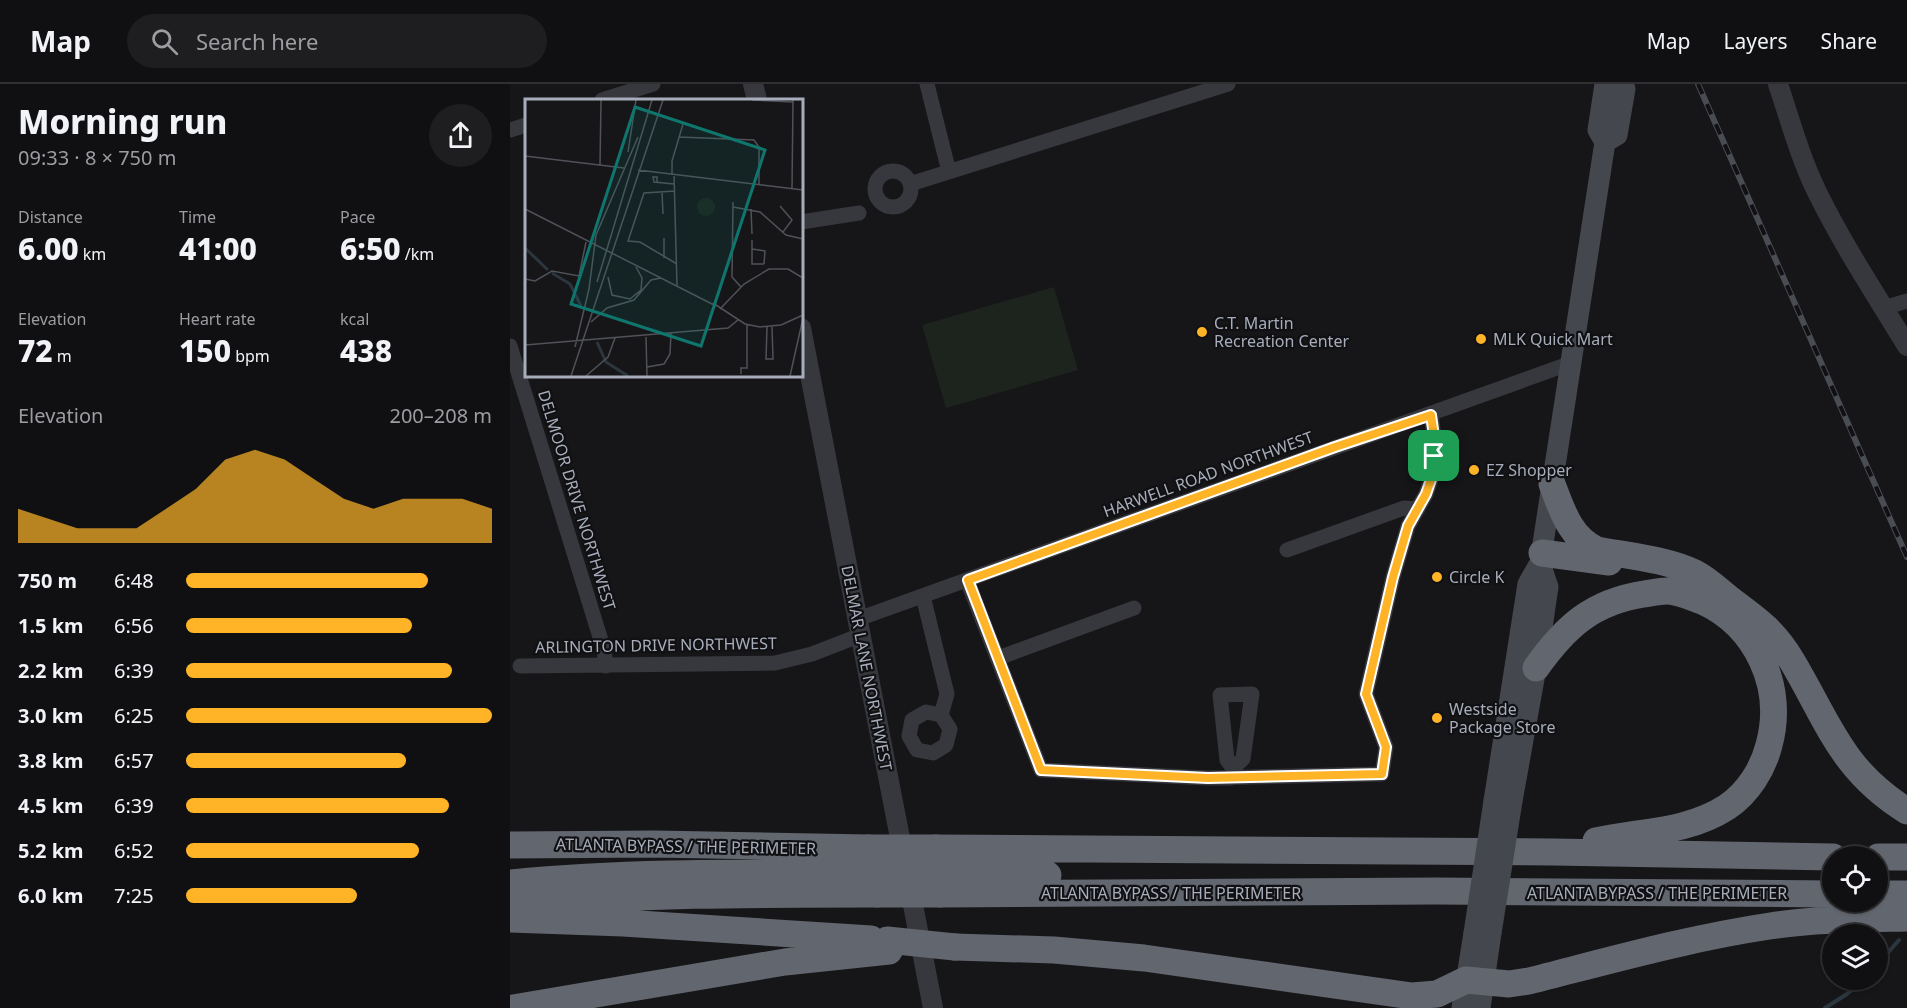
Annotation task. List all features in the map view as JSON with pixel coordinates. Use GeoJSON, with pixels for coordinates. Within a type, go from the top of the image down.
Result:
{"type":"FeatureCollection","features":[{"type":"Feature","properties":{"kind":"highway"},"geometry":{"type":"LineString","coordinates":[[1552,484],[1565,518],[1580,539],[1589,546],[1597,550],[1660,562],[1695,573],[1713,584],[1730,600]]}},
{"type":"Feature","properties":{"kind":"highway"},"geometry":{"type":"LineString","coordinates":[[1541,558],[1644,582],[1695,599],[1728,616],[1752,642],[1762,659],[1769,677],[1774,716],[1772,736],[1761,768],[1736,801],[1706,819],[1672,829],[1611,838],[1553,852]]}},
{"type":"Feature","properties":{"kind":"highway"},"geometry":{"type":"LineString","coordinates":[[1541,558],[1606,562],[1658,572],[1730,600],[1752,613],[1792,660],[1832,735],[1846,756],[1873,785],[1907,811]]}},
{"type":"Feature","properties":{"kind":"highway"},"geometry":{"type":"LineString","coordinates":[[1536,668],[1563,633],[1592,611],[1609,602],[1626,597],[1667,591]]}},
{"type":"Feature","properties":{"kind":"highway"},"geometry":{"type":"LineString","coordinates":[[510,826],[655,844]]}},
{"type":"Feature","properties":{"kind":"highway","name":"ATLANTA BYPASS / THE PERIMETER"},"geometry":{"type":"LineString","coordinates":[[510,845],[655,844],[872,872],[938,871],[1436,891],[1822,894]]}},
{"type":"Feature","properties":{"kind":"highway","name":"ATLANTA BYPASS / THE PERIMETER"},"geometry":{"type":"LineString","coordinates":[[510,905],[579,899],[712,893],[872,872],[1553,852],[1822,857]]}},
{"type":"Feature","properties":{"kind":"highway"},"geometry":{"type":"LineString","coordinates":[[1888,857],[1907,857]]}},
{"type":"Feature","properties":{"kind":"highway"},"geometry":{"type":"LineString","coordinates":[[510,883],[705,872],[872,872]]}},
{"type":"Feature","properties":{"kind":"highway"},"geometry":{"type":"LineString","coordinates":[[1888,894],[1907,894]]}},
{"type":"Feature","properties":{"kind":"highway"},"geometry":{"type":"LineString","coordinates":[[510,919],[623,923],[888,946],[1054,950],[1143,957],[1420,1002],[1475,981],[1509,984],[1529,981],[1734,931],[1772,925],[1836,920],[1907,918]]}},
{"type":"Feature","properties":{"kind":"highway"},"geometry":{"type":"LineString","coordinates":[[513,1008],[888,946]]}},
{"type":"Feature","properties":{"kind":"main road"},"geometry":{"type":"LineString","coordinates":[[1462,1008],[1475,981],[1483,933],[1503,801],[1528,584],[1541,558],[1605,142],[1598,130],[1605,84]]}},
{"type":"Feature","properties":{"kind":"main road"},"geometry":{"type":"LineString","coordinates":[[1605,142],[1617,135],[1624,89],[1621,84]]}},
{"type":"Feature","properties":{"kind":"main road"},"geometry":{"type":"LineString","coordinates":[[1503,801],[1536,668],[1548,588],[1541,558]]}},
{"type":"Feature","properties":{"kind":"main road"},"geometry":{"type":"LineString","coordinates":[[1475,981],[1480,1008]]}},
{"type":"Feature","properties":{"kind":"street"},"geometry":{"type":"LineString","coordinates":[[605,99],[652,84]]}},
{"type":"Feature","properties":{"kind":"street"},"geometry":{"type":"LineString","coordinates":[[753,84],[757,99]]}},
{"type":"Feature","properties":{"kind":"street"},"geometry":{"type":"LineString","coordinates":[[927,84],[948,172]]}},
{"type":"Feature","properties":{"kind":"street"},"geometry":{"type":"LineString","coordinates":[[910,184],[1228,84]]}},
{"type":"Feature","properties":{"kind":"street"},"geometry":{"type":"LineString","coordinates":[[1778,84],[1799,149],[1816,190],[1834,225],[1907,346]]}},
{"type":"Feature","properties":{"kind":"street"},"geometry":{"type":"LineString","coordinates":[[510,130],[525,125]]}},
{"type":"Feature","properties":{"kind":"street"},"geometry":{"type":"LineString","coordinates":[[802,222],[859,213]]}},
{"type":"Feature","properties":{"kind":"street"},"geometry":{"type":"LineString","coordinates":[[1884,308],[1907,301]]}},
{"type":"Feature","properties":{"kind":"street","name":"DELMAR LANE NORTHWEST"},"geometry":{"type":"LineString","coordinates":[[802,333],[933,1008]]}},
{"type":"Feature","properties":{"kind":"street","name":"DELMOOR DRIVE NORTHWEST"},"geometry":{"type":"LineString","coordinates":[[510,346],[604,650],[606,666]]}},
{"type":"Feature","properties":{"kind":"street","name":"HARWELL ROAD NORTHWEST"},"geometry":{"type":"LineString","coordinates":[[859,627],[923,596],[1571,363]]}},
{"type":"Feature","properties":{"kind":"street"},"geometry":{"type":"LineString","coordinates":[[968,580],[1041,770],[1382,774],[1386,747],[1366,694],[1393,577],[1408,526],[1426,494],[1434,471],[1434,436],[1431,415]]}},
{"type":"Feature","properties":{"kind":"street"},"geometry":{"type":"LineString","coordinates":[[1287,550],[1404,508],[1418,509]]}},
{"type":"Feature","properties":{"kind":"street"},"geometry":{"type":"LineString","coordinates":[[923,596],[947,694],[941,716]]}},
{"type":"Feature","properties":{"kind":"street"},"geometry":{"type":"LineString","coordinates":[[998,658],[1134,608]]}},
{"type":"Feature","properties":{"kind":"street","name":"ARLINGTON DRIVE NORTHWEST"},"geometry":{"type":"LineString","coordinates":[[520,666],[775,663],[812,654],[859,627]]}},
{"type":"Feature","properties":{"kind":"shaded area"},"geometry":{"type":"Polygon","coordinates":[[[1054,287],[1078,370],[946,408],[922,325],[1054,287]]]}},
{"type":"Feature","properties":{"kind":"waterway"},"geometry":{"type":"LineString","coordinates":[[1888,953],[1899,940]]}},
{"type":"Feature","properties":{"kind":"waterway"},"geometry":{"type":"LineString","coordinates":[[1825,1008],[1852,990]]}},
{"type":"Feature","properties":{"kind":"railway"},"geometry":{"type":"LineString","coordinates":[[1698,84],[1907,557]]}},
{"type":"Feature","properties":{"kind":"place","name":"C.T. Martin Recreation Center"},"geometry":{"type":"Point","coordinates":[1202,332]}},
{"type":"Feature","properties":{"kind":"place","name":"MLK Quick Mart"},"geometry":{"type":"Point","coordinates":[1481,339]}},
{"type":"Feature","properties":{"kind":"place","name":"EZ Shopper"},"geometry":{"type":"Point","coordinates":[1474,470]}},
{"type":"Feature","properties":{"kind":"place","name":"Circle K"},"geometry":{"type":"Point","coordinates":[1437,577]}},
{"type":"Feature","properties":{"kind":"place","name":"Westside Package Store"},"geometry":{"type":"Point","coordinates":[1437,718]}},
{"type":"Feature","properties":{"kind":"route"},"geometry":{"type":"LineString","coordinates":[[1431,415],[1434,456],[1434,471],[1426,494],[1408,526],[1393,577],[1366,694],[1386,747],[1382,774],[1208,778],[1041,770],[968,580],[1335,447],[1431,415]]}}]}
